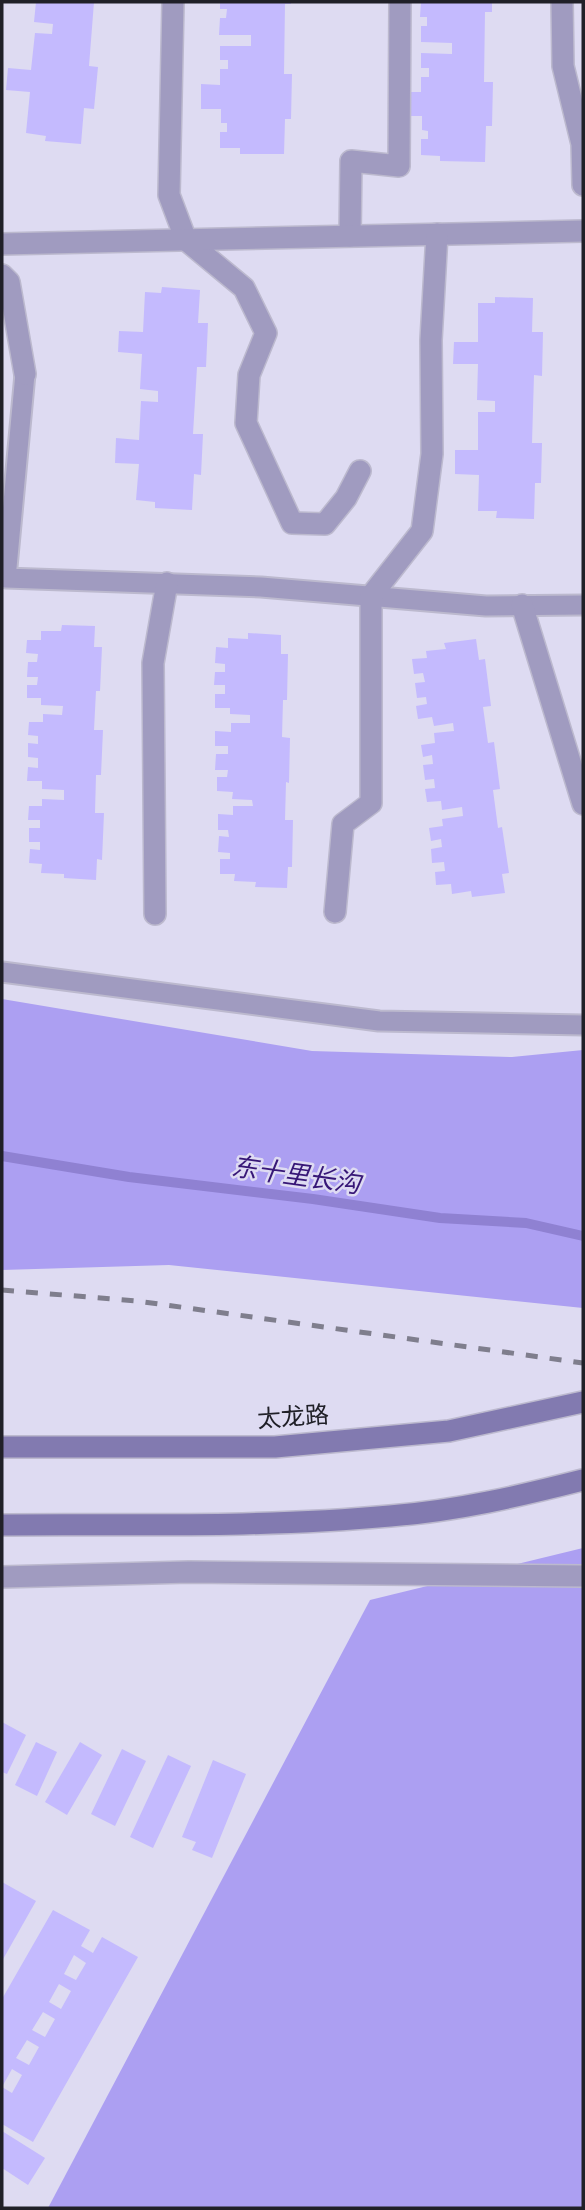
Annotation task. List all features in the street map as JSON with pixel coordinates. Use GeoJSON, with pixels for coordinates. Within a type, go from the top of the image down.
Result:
{"type":"FeatureCollection","features":[{"type":"Feature","properties":{"kind":"street"},"geometry":{"type":"LineString","coordinates":[[173,2],[169,195],[186,240],[244,288],[266,333],[249,375],[246,423],[292,523],[325,524],[346,498],[360,471]]}},
{"type":"Feature","properties":{"kind":"street"},"geometry":{"type":"LineString","coordinates":[[350,236],[351,161],[400,166],[400,2]]}},
{"type":"Feature","properties":{"kind":"street"},"geometry":{"type":"LineString","coordinates":[[562,2],[563,66],[582,144],[583,185]]}},
{"type":"Feature","properties":{"kind":"street"},"geometry":{"type":"LineString","coordinates":[[2,244],[583,231]]}},
{"type":"Feature","properties":{"kind":"street"},"geometry":{"type":"LineString","coordinates":[[335,912],[343,824],[372,803],[371,596],[422,531],[432,454],[431,340],[437,234]]}},
{"type":"Feature","properties":{"kind":"street"},"geometry":{"type":"LineString","coordinates":[[2,275],[9,282],[25,374]]}},
{"type":"Feature","properties":{"kind":"street"},"geometry":{"type":"LineString","coordinates":[[155,914],[153,663],[167,583]]}},
{"type":"Feature","properties":{"kind":"street"},"geometry":{"type":"LineString","coordinates":[[522,605],[583,804]]}},
{"type":"Feature","properties":{"kind":"street","name":"太龙路"},"geometry":{"type":"LineString","coordinates":[[2,1447],[275,1447],[449,1430],[583,1402]]}},
{"type":"Feature","properties":{"kind":"street"},"geometry":{"type":"LineString","coordinates":[[2,1525],[256,1524],[391,1516],[498,1501],[583,1480]]}},
{"type":"Feature","properties":{"kind":"street"},"geometry":{"type":"LineString","coordinates":[[2,1577],[188,1572],[583,1576]]}},
{"type":"Feature","properties":{"kind":"lane"},"geometry":{"type":"LineString","coordinates":[[25,374],[6,578],[261,587],[485,606],[583,605]]}},
{"type":"Feature","properties":{"kind":"lane"},"geometry":{"type":"LineString","coordinates":[[2,972],[379,1021],[583,1024]]}},
{"type":"Feature","properties":{"kind":"shaded area"},"geometry":{"type":"Polygon","coordinates":[[[2,999],[312,1051],[512,1057],[583,1050],[583,1308],[169,1265],[2,1270],[2,999]]]}},
{"type":"Feature","properties":{"kind":"shaded area"},"geometry":{"type":"Polygon","coordinates":[[[583,1548],[583,2208],[48,2208],[370,1600],[583,1548]]]}},
{"type":"Feature","properties":{"kind":"building"},"geometry":{"type":"Polygon","coordinates":[[[36,2],[94,2],[89,66],[98,67],[94,109],[84,108],[81,144],[45,141],[46,136],[26,133],[30,92],[6,90],[8,68],[31,70],[35,33],[52,34],[53,24],[34,22],[36,2]]]}},
{"type":"Feature","properties":{"kind":"building"},"geometry":{"type":"Polygon","coordinates":[[[220,2],[291,2],[285,4],[284,74],[292,74],[291,119],[285,119],[284,154],[240,154],[240,148],[220,148],[220,132],[227,132],[227,123],[221,123],[221,109],[201,109],[201,84],[220,85],[220,69],[228,69],[228,60],[220,60],[220,46],[251,46],[251,35],[219,35],[220,18],[226,18],[227,9],[220,9],[220,2]]]}},
{"type":"Feature","properties":{"kind":"building"},"geometry":{"type":"Polygon","coordinates":[[[421,2],[492,2],[492,12],[485,12],[484,82],[493,82],[492,126],[486,126],[485,162],[440,161],[440,156],[421,155],[421,139],[428,139],[428,131],[422,130],[422,116],[402,116],[402,92],[421,92],[421,77],[429,77],[429,68],[421,68],[421,53],[452,54],[452,43],[421,42],[421,26],[427,26],[427,17],[420,17],[421,2]]]}},
{"type":"Feature","properties":{"kind":"building"},"geometry":{"type":"Polygon","coordinates":[[[162,287],[200,290],[198,323],[208,323],[206,367],[197,367],[193,434],[203,434],[201,475],[194,474],[192,510],[155,508],[155,502],[136,500],[139,464],[115,463],[116,438],[139,440],[141,401],[158,402],[158,391],[140,389],[142,354],[118,352],[119,331],[143,332],[145,292],[161,293],[162,287]]]}},
{"type":"Feature","properties":{"kind":"building"},"geometry":{"type":"Polygon","coordinates":[[[495,297],[533,298],[532,332],[543,332],[542,376],[534,375],[532,443],[542,443],[541,483],[535,483],[534,519],[496,518],[497,511],[478,511],[479,475],[455,474],[455,450],[478,450],[478,412],[495,412],[495,401],[477,400],[478,364],[453,364],[454,342],[478,342],[478,303],[495,303],[495,297]]]}},
{"type":"Feature","properties":{"kind":"building"},"geometry":{"type":"Polygon","coordinates":[[[62,625],[95,626],[94,647],[102,647],[100,691],[96,691],[94,730],[103,730],[101,775],[96,775],[95,813],[104,813],[102,860],[97,859],[96,880],[41,873],[42,864],[29,863],[30,849],[40,850],[40,842],[29,842],[29,828],[40,828],[40,820],[28,820],[29,806],[42,806],[42,799],[64,800],[64,790],[42,789],[42,781],[27,781],[28,767],[38,768],[38,758],[28,757],[28,743],[38,744],[38,736],[28,735],[29,722],[43,722],[43,714],[62,715],[63,706],[41,705],[41,698],[27,698],[27,685],[37,685],[38,677],[27,677],[28,662],[37,662],[38,654],[26,653],[27,640],[41,640],[41,631],[61,631],[62,625]]]}},
{"type":"Feature","properties":{"kind":"building"},"geometry":{"type":"Polygon","coordinates":[[[248,633],[281,635],[281,654],[288,654],[287,700],[283,700],[282,737],[290,738],[285,820],[293,820],[292,867],[288,867],[287,888],[255,887],[256,882],[234,881],[235,874],[220,874],[220,859],[230,859],[230,853],[218,852],[219,836],[229,837],[228,830],[218,830],[218,814],[233,815],[233,806],[253,806],[252,800],[232,799],[233,792],[217,791],[217,777],[227,777],[228,770],[215,770],[216,754],[228,754],[228,746],[215,746],[215,731],[231,732],[231,723],[250,723],[250,715],[230,714],[230,708],[215,708],[215,694],[225,694],[225,685],[214,685],[215,672],[225,672],[225,664],[215,663],[216,647],[228,648],[228,638],[248,639],[248,633]]]}},
{"type":"Feature","properties":{"kind":"building"},"geometry":{"type":"Polygon","coordinates":[[[476,639],[479,660],[485,659],[491,706],[483,707],[488,743],[494,742],[500,789],[493,790],[498,828],[502,827],[509,873],[502,874],[505,893],[472,897],[471,891],[452,894],[451,884],[436,885],[435,872],[445,871],[444,862],[432,863],[431,849],[442,847],[441,839],[431,841],[429,828],[443,826],[442,819],[463,816],[462,807],[442,810],[441,801],[427,802],[425,789],[435,788],[434,779],[425,780],[423,765],[433,764],[432,755],[423,757],[421,745],[435,743],[434,733],[454,731],[453,723],[434,726],[432,717],[418,719],[416,706],[427,704],[426,697],[417,698],[415,683],[425,682],[423,673],[414,674],[412,659],[427,658],[426,651],[446,649],[444,643],[476,639]]]}},
{"type":"Feature","properties":{"kind":"building"},"geometry":{"type":"Polygon","coordinates":[[[2,1722],[26,1735],[7,1774],[2,1772],[2,1722]]]}},
{"type":"Feature","properties":{"kind":"building"},"geometry":{"type":"Polygon","coordinates":[[[36,1742],[57,1752],[37,1796],[15,1785],[36,1742]]]}},
{"type":"Feature","properties":{"kind":"building"},"geometry":{"type":"Polygon","coordinates":[[[80,1742],[102,1755],[67,1815],[45,1802],[80,1742]]]}},
{"type":"Feature","properties":{"kind":"building"},"geometry":{"type":"Polygon","coordinates":[[[122,1749],[146,1761],[115,1826],[91,1814],[122,1749]]]}},
{"type":"Feature","properties":{"kind":"building"},"geometry":{"type":"Polygon","coordinates":[[[168,1755],[191,1766],[153,1848],[130,1837],[168,1755]]]}},
{"type":"Feature","properties":{"kind":"building"},"geometry":{"type":"Polygon","coordinates":[[[213,1760],[246,1774],[212,1858],[192,1850],[196,1842],[182,1837],[213,1760]]]}},
{"type":"Feature","properties":{"kind":"building"},"geometry":{"type":"Polygon","coordinates":[[[2,1882],[36,1901],[2,1961],[2,1882]]]}},
{"type":"Feature","properties":{"kind":"building"},"geometry":{"type":"Polygon","coordinates":[[[53,1910],[90,1930],[81,1946],[93,1953],[102,1937],[138,1957],[33,2142],[2,2124],[2,2087],[2,1999],[53,1910]],[[74,1955],[64,1974],[76,1980],[86,1963],[74,1955]],[[59,1984],[49,2002],[61,2009],[71,1991],[59,1984]],[[43,2012],[32,2030],[45,2037],[55,2019],[43,2012]],[[27,2040],[16,2058],[29,2065],[39,2047],[27,2040]],[[12,2069],[2,2087],[12,2093],[22,2075],[12,2069]]]}},
{"type":"Feature","properties":{"kind":"building"},"geometry":{"type":"Polygon","coordinates":[[[2,2131],[45,2158],[28,2185],[2,2168],[2,2131]]]}},
{"type":"Feature","properties":{"kind":"waterway","name":"东十里长沟"},"geometry":{"type":"LineString","coordinates":[[2,1156],[129,1177],[313,1199],[440,1218],[526,1223],[583,1236]]}},
{"type":"Feature","properties":{"kind":"railway"},"geometry":{"type":"LineString","coordinates":[[2,1290],[137,1301],[583,1363]]}}]}
